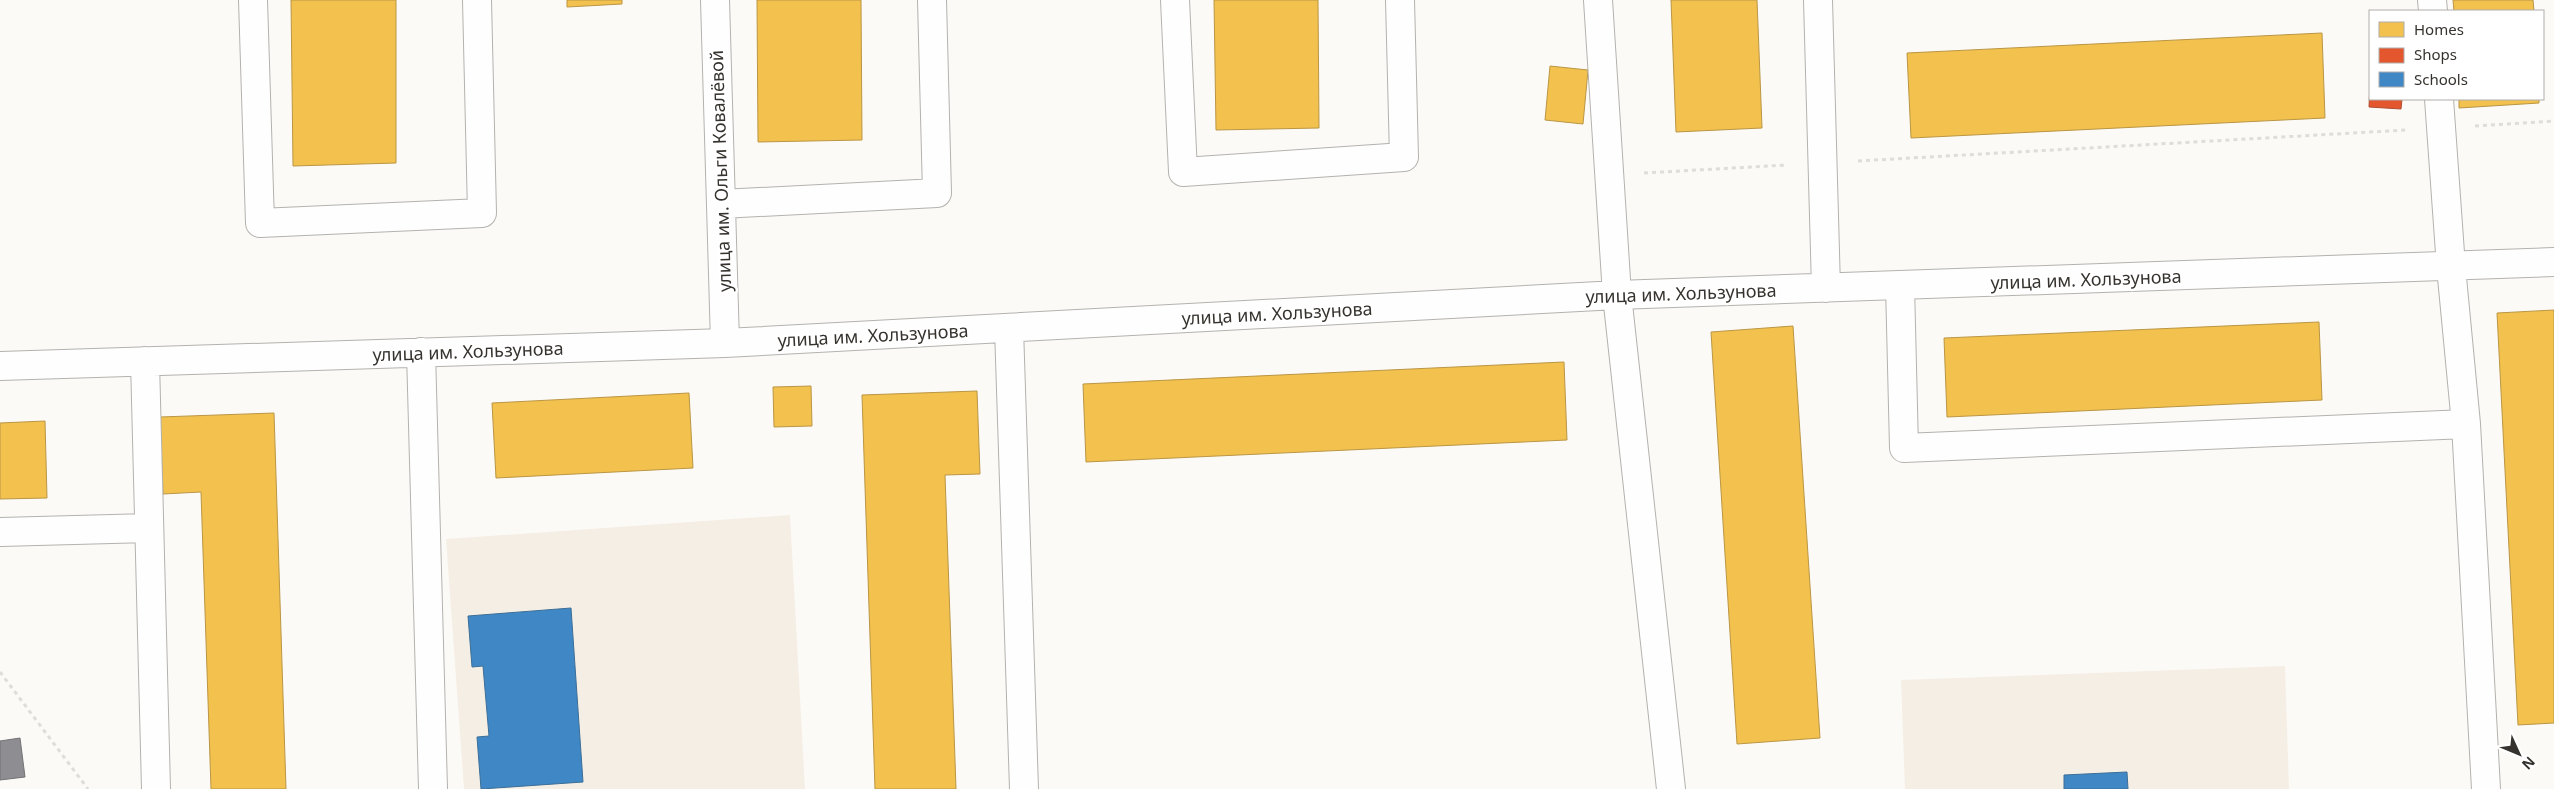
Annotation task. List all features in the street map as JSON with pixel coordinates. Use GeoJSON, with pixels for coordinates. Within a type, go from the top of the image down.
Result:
{"type":"FeatureCollection","features":[{"type":"Feature","properties":{"kind":"street"},"geometry":{"type":"LineString","coordinates":[[253,0],[260,223],[482,213],[477,0]]}},
{"type":"Feature","properties":{"kind":"street","name":"улица им. Ольги Ковалёвой"},"geometry":{"type":"LineString","coordinates":[[715,0],[725,343]]}},
{"type":"Feature","properties":{"kind":"street"},"geometry":{"type":"LineString","coordinates":[[721,204],[937,193],[932,0]]}},
{"type":"Feature","properties":{"kind":"street"},"geometry":{"type":"LineString","coordinates":[[1175,0],[1183,172],[1404,157],[1400,0]]}},
{"type":"Feature","properties":{"kind":"street"},"geometry":{"type":"LineString","coordinates":[[1598,0],[1617,295],[1671,789]]}},
{"type":"Feature","properties":{"kind":"street"},"geometry":{"type":"LineString","coordinates":[[1818,0],[1826,288]]}},
{"type":"Feature","properties":{"kind":"street"},"geometry":{"type":"LineString","coordinates":[[2439,100],[2451,267],[2466,424],[2486,789]]}},
{"type":"Feature","properties":{"kind":"street","name":"улица им. Хользунова"},"geometry":{"type":"LineString","coordinates":[[0,366],[725,343],[1617,295],[2554,262]]}},
{"type":"Feature","properties":{"kind":"street"},"geometry":{"type":"LineString","coordinates":[[1900,285],[1904,448],[2466,424]]}},
{"type":"Feature","properties":{"kind":"street"},"geometry":{"type":"LineString","coordinates":[[1009,328],[1024,789]]}},
{"type":"Feature","properties":{"kind":"street"},"geometry":{"type":"LineString","coordinates":[[421,352],[433,789]]}},
{"type":"Feature","properties":{"kind":"street"},"geometry":{"type":"LineString","coordinates":[[145,361],[156,789]]}},
{"type":"Feature","properties":{"kind":"street"},"geometry":{"type":"LineString","coordinates":[[0,532],[149,528]]}},
{"type":"Feature","properties":{"kind":"path"},"geometry":{"type":"LineString","coordinates":[[1609,174],[2441,128],[2554,120]]}},
{"type":"Feature","properties":{"kind":"path"},"geometry":{"type":"LineString","coordinates":[[0,672],[88,789]]}},
{"type":"Feature","properties":{"kind":"shaded area"},"geometry":{"type":"Polygon","coordinates":[[[790,515],[805,789],[464,789],[446,539],[790,515]]]}},
{"type":"Feature","properties":{"kind":"shaded area"},"geometry":{"type":"Polygon","coordinates":[[[2285,666],[2289,789],[1905,789],[1901,680],[2285,666]]]}},
{"type":"Feature","properties":{"kind":"building: Homes"},"geometry":{"type":"Polygon","coordinates":[[[291,0],[396,0],[396,163],[293,166],[291,0]]]}},
{"type":"Feature","properties":{"kind":"building: Homes"},"geometry":{"type":"Polygon","coordinates":[[[567,0],[622,0],[622,4],[567,7],[567,0]]]}},
{"type":"Feature","properties":{"kind":"building: Homes"},"geometry":{"type":"Polygon","coordinates":[[[757,0],[861,0],[862,140],[758,142],[757,0]]]}},
{"type":"Feature","properties":{"kind":"building: Homes"},"geometry":{"type":"Polygon","coordinates":[[[1214,0],[1318,0],[1319,128],[1216,130],[1214,0]]]}},
{"type":"Feature","properties":{"kind":"building: Homes"},"geometry":{"type":"Polygon","coordinates":[[[1671,0],[1757,0],[1762,128],[1676,132],[1671,0]]]}},
{"type":"Feature","properties":{"kind":"building: Homes"},"geometry":{"type":"Polygon","coordinates":[[[2453,0],[2533,0],[2534,10],[2454,10],[2453,0]]]}},
{"type":"Feature","properties":{"kind":"building: Homes"},"geometry":{"type":"Polygon","coordinates":[[[2322,33],[2325,118],[1911,138],[1907,53],[2322,33]]]}},
{"type":"Feature","properties":{"kind":"building: Homes"},"geometry":{"type":"Polygon","coordinates":[[[1550,66],[1588,70],[1583,124],[1545,120],[1550,66]]]}},
{"type":"Feature","properties":{"kind":"building: Homes"},"geometry":{"type":"Polygon","coordinates":[[[2459,100],[2539,100],[2539,103],[2459,108],[2459,100]]]}},
{"type":"Feature","properties":{"kind":"building: Homes"},"geometry":{"type":"Polygon","coordinates":[[[2554,310],[2554,723],[2518,725],[2497,313],[2554,310]]]}},
{"type":"Feature","properties":{"kind":"building: Homes"},"geometry":{"type":"Polygon","coordinates":[[[2319,322],[2322,400],[1947,417],[1944,338],[2319,322]]]}},
{"type":"Feature","properties":{"kind":"building: Homes"},"geometry":{"type":"Polygon","coordinates":[[[1793,326],[1820,738],[1737,744],[1711,332],[1793,326]]]}},
{"type":"Feature","properties":{"kind":"building: Homes"},"geometry":{"type":"Polygon","coordinates":[[[1564,362],[1567,440],[1086,462],[1083,384],[1564,362]]]}},
{"type":"Feature","properties":{"kind":"building: Homes"},"geometry":{"type":"Polygon","coordinates":[[[811,386],[812,426],[774,427],[773,387],[811,386]]]}},
{"type":"Feature","properties":{"kind":"building: Homes"},"geometry":{"type":"Polygon","coordinates":[[[977,391],[980,474],[945,475],[956,789],[875,789],[862,395],[977,391]]]}},
{"type":"Feature","properties":{"kind":"building: Homes"},"geometry":{"type":"Polygon","coordinates":[[[689,393],[693,468],[496,478],[492,403],[689,393]]]}},
{"type":"Feature","properties":{"kind":"building: Homes"},"geometry":{"type":"Polygon","coordinates":[[[274,413],[286,789],[211,789],[201,492],[163,494],[160,417],[274,413]]]}},
{"type":"Feature","properties":{"kind":"building: Homes"},"geometry":{"type":"Polygon","coordinates":[[[45,421],[47,498],[0,499],[0,423],[45,421]]]}},
{"type":"Feature","properties":{"kind":"building: Shops"},"geometry":{"type":"Polygon","coordinates":[[[2369,100],[2402,100],[2401,109],[2369,107],[2369,100]]]}},
{"type":"Feature","properties":{"kind":"building: Schools"},"geometry":{"type":"Polygon","coordinates":[[[571,608],[583,782],[481,789],[477,737],[489,736],[483,666],[472,667],[468,616],[571,608]]]}},
{"type":"Feature","properties":{"kind":"building: Schools"},"geometry":{"type":"Polygon","coordinates":[[[2127,772],[2128,789],[2064,789],[2064,775],[2127,772]]]}},
{"type":"Feature","properties":{"kind":"building: Industry"},"geometry":{"type":"Polygon","coordinates":[[[20,738],[25,777],[0,780],[0,741],[20,738]]]}}]}
